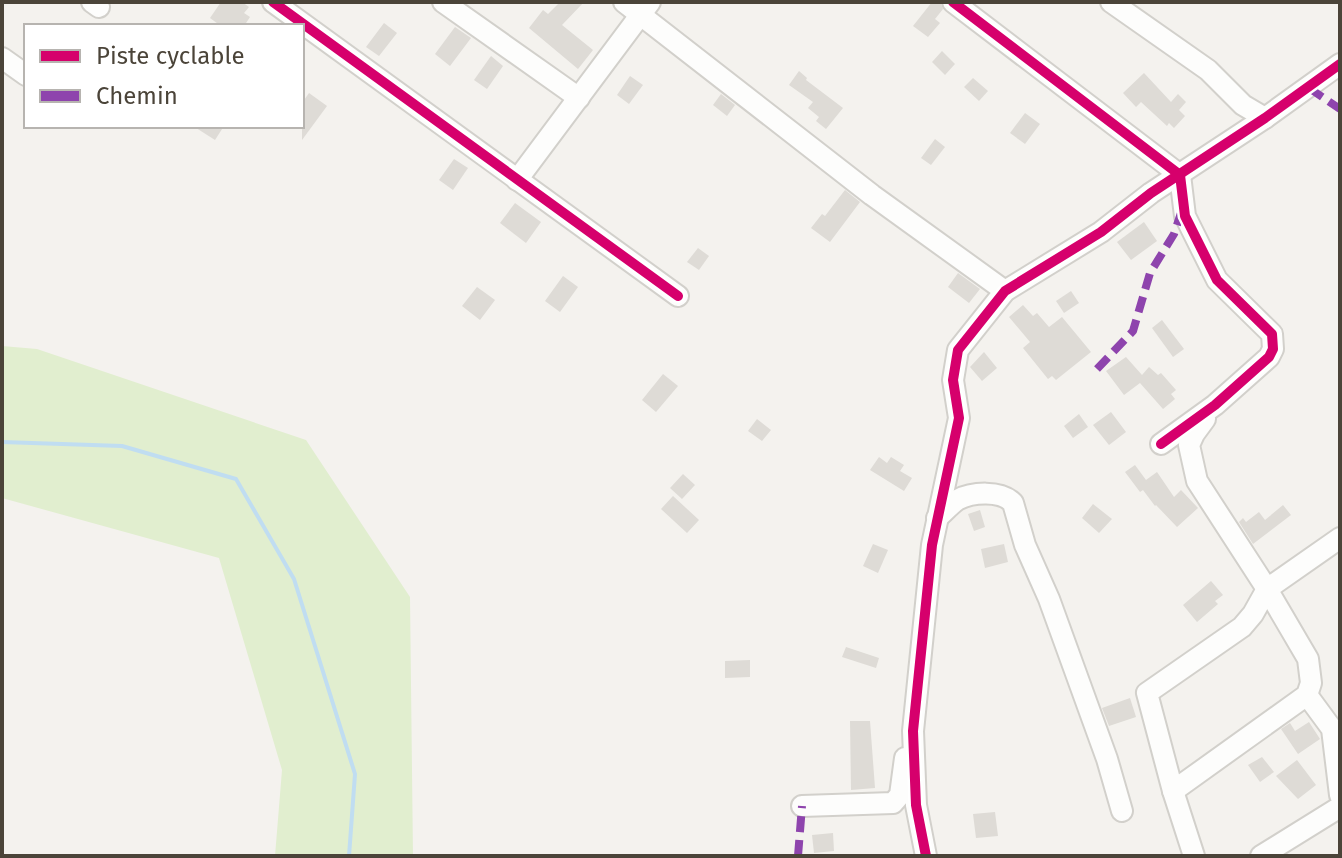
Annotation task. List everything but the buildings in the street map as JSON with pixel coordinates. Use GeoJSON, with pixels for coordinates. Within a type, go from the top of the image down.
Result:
{"type":"FeatureCollection","features":[{"type":"Feature","properties":{"kind":"street"},"geometry":{"type":"LineString","coordinates":[[273,2],[303,24]]}},
{"type":"Feature","properties":{"kind":"street"},"geometry":{"type":"LineString","coordinates":[[443,2],[579,98]]}},
{"type":"Feature","properties":{"kind":"street"},"geometry":{"type":"LineString","coordinates":[[953,2],[1180,175],[1185,216],[1217,280],[1272,334],[1273,349],[1269,357],[1215,405],[1161,444]]}},
{"type":"Feature","properties":{"kind":"street"},"geometry":{"type":"LineString","coordinates":[[1111,2],[1208,70],[1243,105],[1265,118]]}},
{"type":"Feature","properties":{"kind":"street"},"geometry":{"type":"LineString","coordinates":[[517,180],[579,98],[638,6],[872,195],[1005,291]]}},
{"type":"Feature","properties":{"kind":"street"},"geometry":{"type":"LineString","coordinates":[[304,25],[678,296]]}},
{"type":"Feature","properties":{"kind":"street"},"geometry":{"type":"LineString","coordinates":[[2,58],[24,74]]}},
{"type":"Feature","properties":{"kind":"street"},"geometry":{"type":"LineString","coordinates":[[926,856],[916,805],[913,731],[928,575],[959,418],[953,380],[958,350],[1005,291],[1101,232],[1151,193],[1340,64]]}},
{"type":"Feature","properties":{"kind":"street"},"geometry":{"type":"LineString","coordinates":[[1173,791],[1307,695],[1311,683],[1308,659],[1267,589],[1217,516],[1192,468],[1189,445],[1215,405]]}},
{"type":"Feature","properties":{"kind":"street"},"geometry":{"type":"LineString","coordinates":[[937,518],[954,502],[976,495],[1009,498],[1013,503],[1025,545],[1041,578],[1087,703],[1122,811]]}},
{"type":"Feature","properties":{"kind":"street"},"geometry":{"type":"LineString","coordinates":[[1194,856],[1147,693],[1242,627],[1267,589],[1340,538]]}},
{"type":"Feature","properties":{"kind":"street"},"geometry":{"type":"LineString","coordinates":[[1307,695],[1332,729],[1340,795]]}},
{"type":"Feature","properties":{"kind":"street"},"geometry":{"type":"LineString","coordinates":[[802,806],[897,801],[913,731]]}},
{"type":"Feature","properties":{"kind":"street"},"geometry":{"type":"LineString","coordinates":[[1261,856],[1340,807]]}},
{"type":"Feature","properties":{"kind":"green space"},"geometry":{"type":"Polygon","coordinates":[[[2,346],[37,349],[306,440],[410,597],[413,856],[275,856],[282,770],[219,558],[2,498],[2,346]]]}},
{"type":"Feature","properties":{"kind":"waterway"},"geometry":{"type":"LineString","coordinates":[[2,442],[122,446],[236,479],[294,579],[355,774],[349,856]]}},
{"type":"Feature","properties":{"kind":"marked path"},"geometry":{"type":"LineString","coordinates":[[1309,88],[1340,109]]}},
{"type":"Feature","properties":{"kind":"marked path"},"geometry":{"type":"LineString","coordinates":[[1097,369],[1133,331],[1150,273],[1174,234],[1183,207]]}},
{"type":"Feature","properties":{"kind":"marked path"},"geometry":{"type":"LineString","coordinates":[[798,856],[802,806]]}},
{"type":"Feature","properties":{"kind":"cycle path"},"geometry":{"type":"LineString","coordinates":[[273,2],[303,24]]}},
{"type":"Feature","properties":{"kind":"cycle path"},"geometry":{"type":"LineString","coordinates":[[953,2],[1180,175],[1185,216],[1217,280],[1272,334],[1273,349],[1269,357],[1215,405],[1161,444]]}},
{"type":"Feature","properties":{"kind":"cycle path"},"geometry":{"type":"LineString","coordinates":[[304,25],[678,296]]}},
{"type":"Feature","properties":{"kind":"cycle path"},"geometry":{"type":"LineString","coordinates":[[926,856],[916,805],[913,731],[932,545],[959,418],[953,380],[958,350],[1005,291],[1101,232],[1151,193],[1340,64]]}}]}
